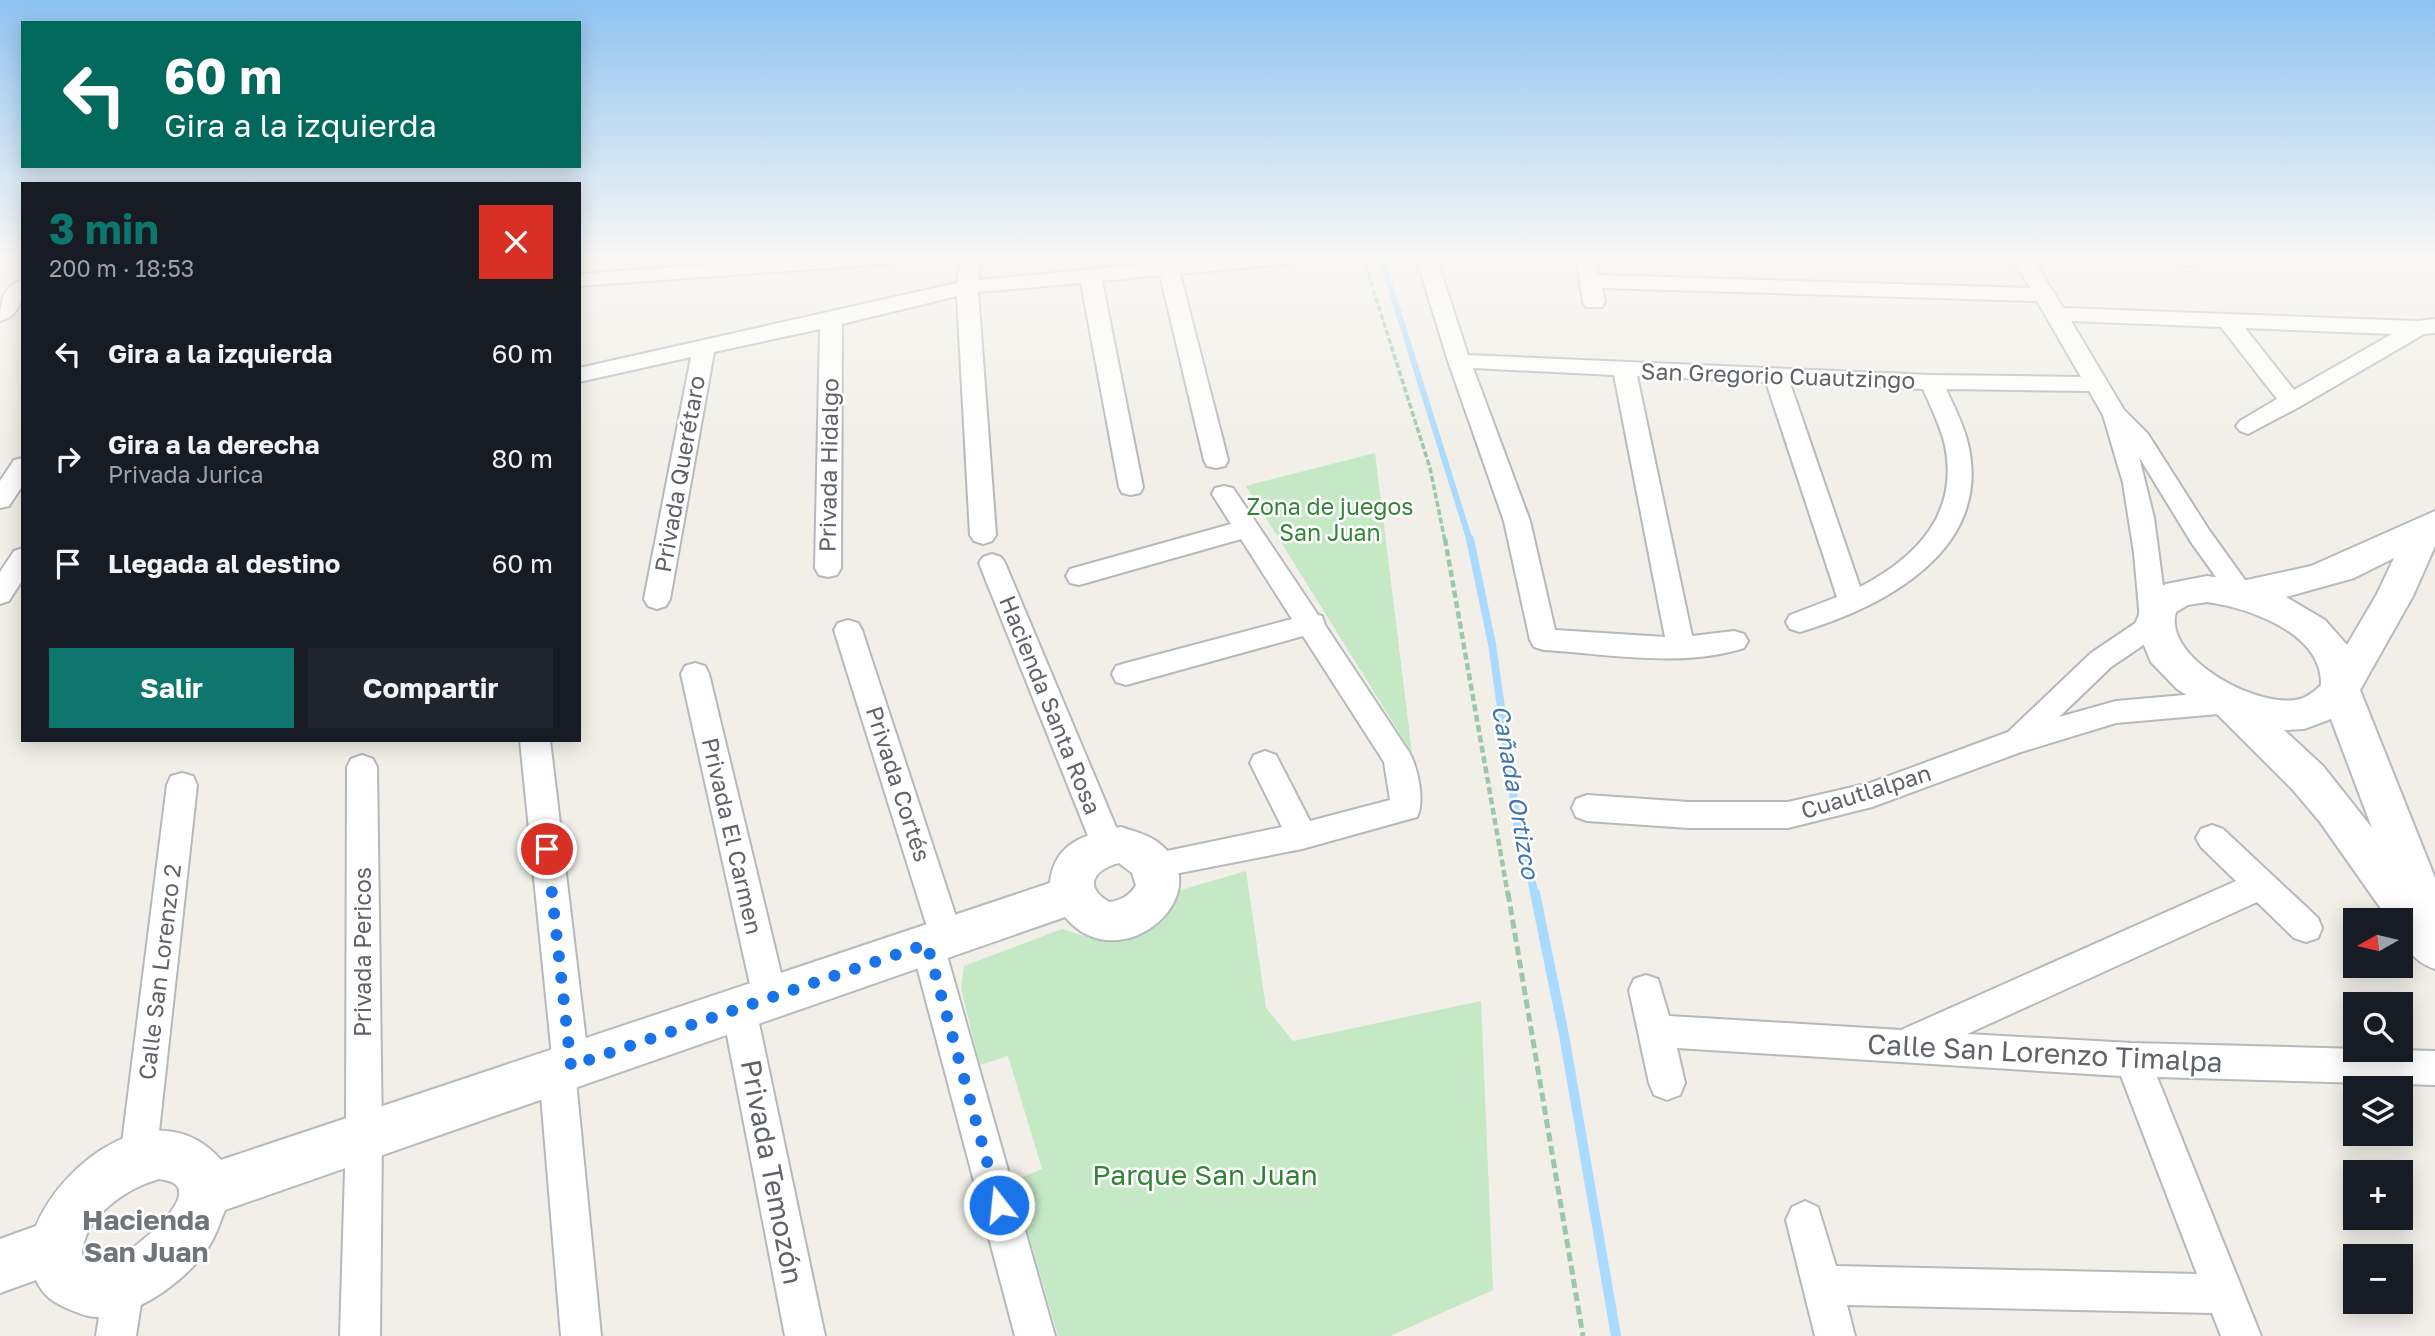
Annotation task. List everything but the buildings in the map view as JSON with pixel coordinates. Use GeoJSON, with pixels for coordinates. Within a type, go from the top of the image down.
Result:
{"type":"FeatureCollection","features":[{"type":"Feature","properties":{"kind":"street"},"geometry":{"type":"LineString","coordinates":[[969,319],[983,535]]}},
{"type":"Feature","properties":{"kind":"street"},"geometry":{"type":"LineString","coordinates":[[1099,319],[1131,487]]}},
{"type":"Feature","properties":{"kind":"street"},"geometry":{"type":"LineString","coordinates":[[1181,319],[1216,460]]}},
{"type":"Feature","properties":{"kind":"street"},"geometry":{"type":"LineString","coordinates":[[1446,319],[1517,520],[1544,640],[1681,648],[1734,641]]}},
{"type":"Feature","properties":{"kind":"street"},"geometry":{"type":"LineString","coordinates":[[2059,319],[2115,415],[2140,439],[2200,536],[2242,594]]}},
{"type":"Feature","properties":{"kind":"street"},"geometry":{"type":"LineString","coordinates":[[2187,319],[2426,327]]}},
{"type":"Feature","properties":{"kind":"street"},"geometry":{"type":"LineString","coordinates":[[581,375],[831,320]]}},
{"type":"Feature","properties":{"kind":"street","name":"Privada Hidalgo"},"geometry":{"type":"LineString","coordinates":[[828,568],[831,320]]}},
{"type":"Feature","properties":{"kind":"street"},"geometry":{"type":"LineString","coordinates":[[2228,321],[2291,402]]}},
{"type":"Feature","properties":{"kind":"street"},"geometry":{"type":"LineString","coordinates":[[2248,426],[2426,327]]}},
{"type":"Feature","properties":{"kind":"street","name":"Privada Querétaro"},"geometry":{"type":"LineString","coordinates":[[657,599],[704,348]]}},
{"type":"Feature","properties":{"kind":"street","name":"San Gregorio Cuautzingo"},"geometry":{"type":"LineString","coordinates":[[1459,361],[1931,383],[2097,384]]}},
{"type":"Feature","properties":{"kind":"street"},"geometry":{"type":"LineString","coordinates":[[1624,369],[1681,648]]}},
{"type":"Feature","properties":{"kind":"street"},"geometry":{"type":"LineString","coordinates":[[1776,376],[1852,603]]}},
{"type":"Feature","properties":{"kind":"street"},"geometry":{"type":"LineString","coordinates":[[1800,622],[1852,603],[1901,577],[1925,555],[1945,528],[1957,499],[1958,451],[1931,383]]}},
{"type":"Feature","properties":{"kind":"street"},"geometry":{"type":"LineString","coordinates":[[2115,415],[2117,435],[2134,478],[2146,533],[2154,624],[2164,652],[2191,679],[2230,702],[2271,739],[2335,810],[2435,949]]}},
{"type":"Feature","properties":{"kind":"street"},"geometry":{"type":"LineString","coordinates":[[0,501],[21,469]]}},
{"type":"Feature","properties":{"kind":"street"},"geometry":{"type":"LineString","coordinates":[[1154,865],[1302,836],[1406,808],[1399,760],[1312,623],[1224,494]]}},
{"type":"Feature","properties":{"kind":"street"},"geometry":{"type":"LineString","coordinates":[[0,501],[21,497]]}},
{"type":"Feature","properties":{"kind":"street"},"geometry":{"type":"LineString","coordinates":[[2242,594],[2316,578],[2430,526]]}},
{"type":"Feature","properties":{"kind":"street"},"geometry":{"type":"LineString","coordinates":[[2230,702],[2258,711],[2285,715],[2309,713],[2333,698],[2395,596],[2430,526]]}},
{"type":"Feature","properties":{"kind":"street"},"geometry":{"type":"LineString","coordinates":[[1079,576],[1246,529]]}},
{"type":"Feature","properties":{"kind":"street"},"geometry":{"type":"LineString","coordinates":[[0,594],[21,560]]}},
{"type":"Feature","properties":{"kind":"street","name":"Hacienda Santa Rosa"},"geometry":{"type":"LineString","coordinates":[[992,563],[1108,846]]}},
{"type":"Feature","properties":{"kind":"street"},"geometry":{"type":"LineString","coordinates":[[2014,742],[2101,660],[2154,624],[2161,606],[2179,593],[2207,589],[2242,594],[2274,607],[2304,624],[2327,646],[2339,669],[2333,698],[2435,930]]}},
{"type":"Feature","properties":{"kind":"street"},"geometry":{"type":"LineString","coordinates":[[1126,674],[1312,623]]}},
{"type":"Feature","properties":{"kind":"street","name":"Privada Cortés"},"geometry":{"type":"LineString","coordinates":[[848,630],[937,941],[1035,1336]]}},
{"type":"Feature","properties":{"kind":"street","name":"Privada El Carmen"},"geometry":{"type":"LineString","coordinates":[[695,674],[754,1004]]}},
{"type":"Feature","properties":{"kind":"street","name":"Cuautlalpan"},"geometry":{"type":"LineString","coordinates":[[1587,808],[1689,816],[1788,815],[1872,795],[2014,742],[2116,712],[2230,702]]}},
{"type":"Feature","properties":{"kind":"street"},"geometry":{"type":"LineString","coordinates":[[535,742],[564,1069],[581,1336]]}},
{"type":"Feature","properties":{"kind":"street"},"geometry":{"type":"LineString","coordinates":[[1265,763],[1302,836]]}},
{"type":"Feature","properties":{"kind":"street","name":"Privada Pericos"},"geometry":{"type":"LineString","coordinates":[[360,1336],[363,1137],[362,767]]}},
{"type":"Feature","properties":{"kind":"street","name":"Calle San Lorenzo 2"},"geometry":{"type":"LineString","coordinates":[[138,1159],[182,785]]}},
{"type":"Feature","properties":{"kind":"street"},"geometry":{"type":"LineString","coordinates":[[2212,838],[2306,928]]}},
{"type":"Feature","properties":{"kind":"street"},"geometry":{"type":"LineString","coordinates":[[1108,846],[1134,849],[1154,865],[1158,876],[1152,901],[1129,918],[1100,919],[1079,905],[1073,895],[1074,871],[1081,861],[1098,849],[1108,846]]}},
{"type":"Feature","properties":{"kind":"street"},"geometry":{"type":"LineString","coordinates":[[1902,1046],[2261,885]]}},
{"type":"Feature","properties":{"kind":"street"},"geometry":{"type":"LineString","coordinates":[[205,1191],[1073,895]]}},
{"type":"Feature","properties":{"kind":"street"},"geometry":{"type":"LineString","coordinates":[[1646,990],[1667,1083]]}},
{"type":"Feature","properties":{"kind":"street","name":"Privada Temozón"},"geometry":{"type":"LineString","coordinates":[[754,1004],[805,1336]]}},
{"type":"Feature","properties":{"kind":"street","name":"Calle San Lorenzo Timalpa"},"geometry":{"type":"LineString","coordinates":[[1656,1031],[2132,1060],[2435,1068]]}},
{"type":"Feature","properties":{"kind":"street"},"geometry":{"type":"LineString","coordinates":[[2132,1060],[2241,1336]]}},
{"type":"Feature","properties":{"kind":"street"},"geometry":{"type":"LineString","coordinates":[[159,1154],[178,1156],[192,1163],[202,1175],[205,1191],[195,1223],[171,1255],[149,1272],[124,1284],[100,1290],[80,1288],[65,1279],[57,1265],[56,1246],[63,1225],[76,1204],[105,1177],[138,1159],[159,1154]]}},
{"type":"Feature","properties":{"kind":"street"},"geometry":{"type":"LineString","coordinates":[[1805,1220],[1835,1336]]}},
{"type":"Feature","properties":{"kind":"street"},"geometry":{"type":"LineString","coordinates":[[0,1266],[56,1246]]}},
{"type":"Feature","properties":{"kind":"street"},"geometry":{"type":"LineString","coordinates":[[116,1336],[124,1284]]}},
{"type":"Feature","properties":{"kind":"street"},"geometry":{"type":"LineString","coordinates":[[1822,1285],[2225,1294]]}},
{"type":"Feature","properties":{"kind":"path"},"geometry":{"type":"LineString","coordinates":[[1383,319],[1430,467],[1458,601],[1583,1336]]}},
{"type":"Feature","properties":{"kind":"green space","name":"Zona de juegos San Juan"},"geometry":{"type":"Polygon","coordinates":[[[1375,453],[1412,753],[1246,486],[1375,453]]]}},
{"type":"Feature","properties":{"kind":"green space","name":"Parque San Juan"},"geometry":{"type":"Polygon","coordinates":[[[1246,871],[1266,1008],[1293,1041],[1481,1001],[1493,1290],[1390,1336],[1058,1336],[1013,1181],[1042,1169],[1008,1056],[980,1065],[961,989],[964,966],[1062,929],[1100,941],[1144,935],[1174,892],[1246,871]]]}},
{"type":"Feature","properties":{"kind":"waterway","name":"Cañada Ortizco"},"geometry":{"type":"LineString","coordinates":[[1401,319],[1470,541]]}},
{"type":"Feature","properties":{"kind":"waterway","name":"Cañada Ortizco"},"geometry":{"type":"LineString","coordinates":[[1470,539],[1492,644],[1518,828],[1535,895]]}},
{"type":"Feature","properties":{"kind":"waterway","name":"Cañada Ortizco"},"geometry":{"type":"LineString","coordinates":[[1535,893],[1564,1035],[1616,1336]]}},
{"type":"Feature","properties":{"kind":"district","name":"Hacienda San Juan"},"geometry":{"type":"Point","coordinates":[146,1236]}},
{"type":"Feature","properties":{"kind":"route"},"geometry":{"type":"LineString","coordinates":[[547,849],[571,1066],[927,944],[999,1205]]}}]}
